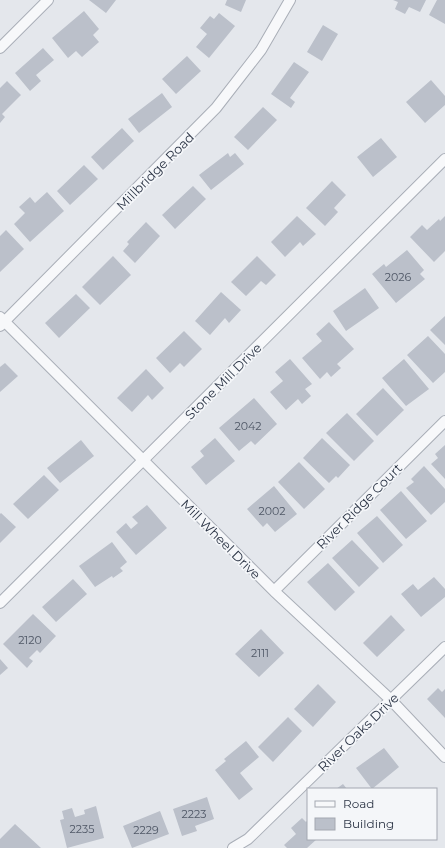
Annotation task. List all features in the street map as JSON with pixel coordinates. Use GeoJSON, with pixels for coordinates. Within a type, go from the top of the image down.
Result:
{"type":"FeatureCollection","features":[{"type":"Feature","properties":{"kind":"street"},"geometry":{"type":"LineString","coordinates":[[0,48],[48,0]]}},
{"type":"Feature","properties":{"kind":"street","name":"Millbridge Road"},"geometry":{"type":"LineString","coordinates":[[2,322],[216,108],[261,50],[290,0]]}},
{"type":"Feature","properties":{"kind":"street","name":"Stone Mill Drive"},"geometry":{"type":"LineString","coordinates":[[0,603],[445,159]]}},
{"type":"Feature","properties":{"kind":"street","name":"Mill Wheel Drive"},"geometry":{"type":"LineString","coordinates":[[2,322],[274,591],[391,700],[445,757]]}},
{"type":"Feature","properties":{"kind":"street","name":"River Ridge Court"},"geometry":{"type":"LineString","coordinates":[[274,591],[445,421]]}},
{"type":"Feature","properties":{"kind":"street","name":"River Oaks Drive"},"geometry":{"type":"LineString","coordinates":[[233,848],[248,839],[445,646]]}},
{"type":"Feature","properties":{"kind":"building"},"geometry":{"type":"Polygon","coordinates":[[[89,0],[116,0],[106,13],[89,0]]]}},
{"type":"Feature","properties":{"kind":"building"},"geometry":{"type":"Polygon","coordinates":[[[227,0],[246,0],[241,12],[225,5],[227,0]]]}},
{"type":"Feature","properties":{"kind":"building"},"geometry":{"type":"Polygon","coordinates":[[[393,0],[426,0],[420,12],[409,7],[405,14],[395,9],[398,2],[393,0]]]}},
{"type":"Feature","properties":{"kind":"building"},"geometry":{"type":"Polygon","coordinates":[[[437,0],[445,0],[445,24],[429,15],[437,0]]]}},
{"type":"Feature","properties":{"kind":"building"},"geometry":{"type":"Polygon","coordinates":[[[84,11],[99,29],[93,35],[99,42],[82,57],[76,51],[68,58],[52,38],[84,11]]]}},
{"type":"Feature","properties":{"kind":"building"},"geometry":{"type":"Polygon","coordinates":[[[219,13],[235,26],[209,58],[196,47],[207,34],[200,28],[210,16],[214,19],[219,13]]]}},
{"type":"Feature","properties":{"kind":"building"},"geometry":{"type":"Polygon","coordinates":[[[323,25],[338,34],[322,61],[307,52],[323,25]]]}},
{"type":"Feature","properties":{"kind":"building"},"geometry":{"type":"Polygon","coordinates":[[[43,48],[54,60],[36,75],[41,81],[30,91],[15,73],[43,48]]]}},
{"type":"Feature","properties":{"kind":"building"},"geometry":{"type":"Polygon","coordinates":[[[187,56],[201,71],[176,94],[162,79],[187,56]]]}},
{"type":"Feature","properties":{"kind":"building"},"geometry":{"type":"Polygon","coordinates":[[[294,62],[309,72],[290,98],[295,102],[291,108],[271,94],[294,62]]]}},
{"type":"Feature","properties":{"kind":"building"},"geometry":{"type":"Polygon","coordinates":[[[431,80],[445,96],[445,105],[425,123],[406,102],[431,80]]]}},
{"type":"Feature","properties":{"kind":"building"},"geometry":{"type":"Polygon","coordinates":[[[7,81],[21,95],[2,114],[5,117],[0,123],[0,88],[7,81]]]}},
{"type":"Feature","properties":{"kind":"building"},"geometry":{"type":"Polygon","coordinates":[[[162,93],[172,107],[139,133],[128,119],[162,93]]]}},
{"type":"Feature","properties":{"kind":"building"},"geometry":{"type":"Polygon","coordinates":[[[263,107],[277,120],[248,150],[234,137],[263,107]]]}},
{"type":"Feature","properties":{"kind":"building"},"geometry":{"type":"Polygon","coordinates":[[[122,128],[134,141],[103,170],[91,157],[122,128]]]}},
{"type":"Feature","properties":{"kind":"building"},"geometry":{"type":"Polygon","coordinates":[[[381,138],[397,157],[373,177],[357,157],[381,138]]]}},
{"type":"Feature","properties":{"kind":"building"},"geometry":{"type":"Polygon","coordinates":[[[228,153],[230,157],[235,153],[244,164],[211,190],[199,175],[228,153]]]}},
{"type":"Feature","properties":{"kind":"building"},"geometry":{"type":"Polygon","coordinates":[[[84,165],[98,179],[70,205],[57,191],[84,165]]]}},
{"type":"Feature","properties":{"kind":"building"},"geometry":{"type":"Polygon","coordinates":[[[332,181],[346,195],[334,208],[338,212],[325,226],[306,208],[332,181]]]}},
{"type":"Feature","properties":{"kind":"building"},"geometry":{"type":"Polygon","coordinates":[[[193,186],[206,199],[175,229],[162,215],[193,186]]]}},
{"type":"Feature","properties":{"kind":"building"},"geometry":{"type":"Polygon","coordinates":[[[47,192],[64,211],[30,242],[14,224],[25,213],[19,207],[30,197],[35,203],[47,192]]]}},
{"type":"Feature","properties":{"kind":"building"},"geometry":{"type":"Polygon","coordinates":[[[297,216],[316,234],[303,246],[300,242],[285,257],[271,242],[297,216]]]}},
{"type":"Feature","properties":{"kind":"building"},"geometry":{"type":"Polygon","coordinates":[[[445,216],[445,251],[434,262],[410,237],[422,225],[427,230],[439,219],[440,221],[445,216]]]}},
{"type":"Feature","properties":{"kind":"building"},"geometry":{"type":"Polygon","coordinates":[[[146,222],[160,236],[135,263],[123,251],[129,244],[127,242],[146,222]]]}},
{"type":"Feature","properties":{"kind":"building"},"geometry":{"type":"Polygon","coordinates":[[[6,230],[24,249],[0,272],[0,236],[6,230]]]}},
{"type":"Feature","properties":{"kind":"building"},"geometry":{"type":"Polygon","coordinates":[[[407,250],[424,270],[420,274],[425,279],[396,303],[372,274],[384,264],[386,267],[407,250]]]}},
{"type":"Feature","properties":{"kind":"building"},"geometry":{"type":"Polygon","coordinates":[[[113,256],[131,275],[100,305],[82,287],[113,256]]]}},
{"type":"Feature","properties":{"kind":"building"},"geometry":{"type":"Polygon","coordinates":[[[257,256],[276,275],[266,285],[261,281],[246,296],[231,282],[257,256]]]}},
{"type":"Feature","properties":{"kind":"building"},"geometry":{"type":"Polygon","coordinates":[[[365,288],[379,308],[346,331],[333,311],[365,288]]]}},
{"type":"Feature","properties":{"kind":"building"},"geometry":{"type":"Polygon","coordinates":[[[221,292],[241,310],[229,323],[225,318],[210,335],[195,321],[221,292]]]}},
{"type":"Feature","properties":{"kind":"building"},"geometry":{"type":"Polygon","coordinates":[[[76,294],[90,308],[59,338],[45,323],[76,294]]]}},
{"type":"Feature","properties":{"kind":"building"},"geometry":{"type":"Polygon","coordinates":[[[445,316],[445,345],[430,330],[445,316]]]}},
{"type":"Feature","properties":{"kind":"building"},"geometry":{"type":"Polygon","coordinates":[[[329,322],[354,349],[337,364],[341,368],[331,377],[327,372],[320,379],[302,358],[322,341],[316,334],[329,322]]]}},
{"type":"Feature","properties":{"kind":"building"},"geometry":{"type":"Polygon","coordinates":[[[184,331],[202,349],[184,367],[180,363],[170,373],[156,358],[184,331]]]}},
{"type":"Feature","properties":{"kind":"building"},"geometry":{"type":"Polygon","coordinates":[[[428,336],[445,354],[445,372],[433,383],[407,355],[428,336]]]}},
{"type":"Feature","properties":{"kind":"building"},"geometry":{"type":"Polygon","coordinates":[[[290,359],[312,384],[305,389],[311,396],[302,404],[298,399],[286,410],[270,392],[283,381],[275,372],[290,359]]]}},
{"type":"Feature","properties":{"kind":"building"},"geometry":{"type":"Polygon","coordinates":[[[404,359],[429,389],[406,406],[382,378],[404,359]]]}},
{"type":"Feature","properties":{"kind":"building"},"geometry":{"type":"Polygon","coordinates":[[[5,363],[18,376],[0,392],[0,367],[5,363]]]}},
{"type":"Feature","properties":{"kind":"building"},"geometry":{"type":"Polygon","coordinates":[[[146,369],[164,388],[152,400],[148,395],[132,412],[117,398],[146,369]]]}},
{"type":"Feature","properties":{"kind":"building"},"geometry":{"type":"Polygon","coordinates":[[[383,388],[404,410],[377,436],[356,414],[383,388]]]}},
{"type":"Feature","properties":{"kind":"building"},"geometry":{"type":"Polygon","coordinates":[[[254,398],[277,424],[255,445],[251,441],[239,451],[219,428],[254,398]]]}},
{"type":"Feature","properties":{"kind":"building"},"geometry":{"type":"Polygon","coordinates":[[[347,413],[374,441],[354,461],[326,433],[347,413]]]}},
{"type":"Feature","properties":{"kind":"building"},"geometry":{"type":"Polygon","coordinates":[[[215,438],[235,461],[206,485],[191,467],[204,456],[200,451],[215,438]]]}},
{"type":"Feature","properties":{"kind":"building"},"geometry":{"type":"Polygon","coordinates":[[[322,438],[350,465],[338,478],[336,476],[329,483],[303,458],[322,438]]]}},
{"type":"Feature","properties":{"kind":"building"},"geometry":{"type":"Polygon","coordinates":[[[81,440],[94,456],[60,483],[47,468],[81,440]]]}},
{"type":"Feature","properties":{"kind":"building"},"geometry":{"type":"Polygon","coordinates":[[[445,445],[445,479],[431,464],[438,458],[435,454],[445,445]]]}},
{"type":"Feature","properties":{"kind":"building"},"geometry":{"type":"Polygon","coordinates":[[[299,462],[325,489],[304,509],[278,482],[299,462]]]}},
{"type":"Feature","properties":{"kind":"building"},"geometry":{"type":"Polygon","coordinates":[[[424,466],[445,489],[445,502],[431,515],[406,488],[414,482],[411,479],[424,466]]]}},
{"type":"Feature","properties":{"kind":"building"},"geometry":{"type":"Polygon","coordinates":[[[44,475],[59,490],[28,519],[13,504],[44,475]]]}},
{"type":"Feature","properties":{"kind":"building"},"geometry":{"type":"Polygon","coordinates":[[[274,486],[297,514],[275,532],[267,523],[263,527],[247,509],[274,486]]]}},
{"type":"Feature","properties":{"kind":"building"},"geometry":{"type":"Polygon","coordinates":[[[401,491],[427,521],[406,539],[380,510],[401,491]]]}},
{"type":"Feature","properties":{"kind":"building"},"geometry":{"type":"Polygon","coordinates":[[[147,505],[167,528],[136,555],[116,532],[126,523],[131,529],[138,523],[132,517],[147,505]]]}},
{"type":"Feature","properties":{"kind":"building"},"geometry":{"type":"Polygon","coordinates":[[[1,513],[16,527],[0,543],[0,514],[1,513]]]}},
{"type":"Feature","properties":{"kind":"building"},"geometry":{"type":"Polygon","coordinates":[[[377,516],[403,545],[383,563],[357,533],[377,516]]]}},
{"type":"Feature","properties":{"kind":"building"},"geometry":{"type":"Polygon","coordinates":[[[352,540],[379,568],[359,587],[332,558],[352,540]]]}},
{"type":"Feature","properties":{"kind":"building"},"geometry":{"type":"Polygon","coordinates":[[[112,542],[127,562],[120,568],[123,571],[95,587],[79,566],[112,542]]]}},
{"type":"Feature","properties":{"kind":"building"},"geometry":{"type":"Polygon","coordinates":[[[328,563],[355,592],[335,611],[307,582],[328,563]]]}},
{"type":"Feature","properties":{"kind":"building"},"geometry":{"type":"Polygon","coordinates":[[[434,577],[445,589],[445,597],[421,617],[401,594],[413,584],[418,590],[434,577]]]}},
{"type":"Feature","properties":{"kind":"building"},"geometry":{"type":"Polygon","coordinates":[[[73,579],[87,594],[56,622],[42,607],[73,579]]]}},
{"type":"Feature","properties":{"kind":"building"},"geometry":{"type":"Polygon","coordinates":[[[33,614],[56,636],[40,653],[37,650],[29,658],[33,661],[27,668],[3,644],[33,614]]]}},
{"type":"Feature","properties":{"kind":"building"},"geometry":{"type":"Polygon","coordinates":[[[391,615],[405,630],[377,657],[363,643],[391,615]]]}},
{"type":"Feature","properties":{"kind":"building"},"geometry":{"type":"Polygon","coordinates":[[[261,629],[284,653],[259,677],[235,654],[261,629]]]}},
{"type":"Feature","properties":{"kind":"building"},"geometry":{"type":"Polygon","coordinates":[[[0,659],[8,668],[0,675],[0,659]]]}},
{"type":"Feature","properties":{"kind":"building"},"geometry":{"type":"Polygon","coordinates":[[[318,684],[336,702],[313,727],[294,709],[318,684]]]}},
{"type":"Feature","properties":{"kind":"building"},"geometry":{"type":"Polygon","coordinates":[[[438,688],[442,692],[445,689],[445,718],[427,699],[438,688]]]}},
{"type":"Feature","properties":{"kind":"building"},"geometry":{"type":"Polygon","coordinates":[[[288,717],[302,731],[273,762],[258,747],[288,717]]]}},
{"type":"Feature","properties":{"kind":"building"},"geometry":{"type":"Polygon","coordinates":[[[246,741],[259,757],[240,773],[253,789],[239,800],[215,770],[226,761],[224,759],[246,741]]]}},
{"type":"Feature","properties":{"kind":"building"},"geometry":{"type":"Polygon","coordinates":[[[384,748],[399,767],[373,788],[371,788],[356,768],[384,748]]]}},
{"type":"Feature","properties":{"kind":"building"},"geometry":{"type":"Polygon","coordinates":[[[343,784],[346,788],[337,788],[343,784]]]}},
{"type":"Feature","properties":{"kind":"building"},"geometry":{"type":"Polygon","coordinates":[[[207,797],[214,819],[195,826],[197,831],[182,836],[173,809],[207,797]]]}},
{"type":"Feature","properties":{"kind":"building"},"geometry":{"type":"Polygon","coordinates":[[[96,806],[104,838],[67,848],[60,820],[64,819],[62,811],[72,808],[75,817],[85,814],[84,810],[96,806]]]}},
{"type":"Feature","properties":{"kind":"building"},"geometry":{"type":"Polygon","coordinates":[[[160,811],[169,834],[132,848],[123,826],[160,811]]]}},
{"type":"Feature","properties":{"kind":"building"},"geometry":{"type":"Polygon","coordinates":[[[302,818],[306,822],[307,821],[307,840],[316,840],[307,848],[287,848],[284,845],[296,834],[291,828],[302,818]]]}},
{"type":"Feature","properties":{"kind":"building"},"geometry":{"type":"Polygon","coordinates":[[[15,824],[41,848],[0,848],[0,839],[15,824]]]}}]}
